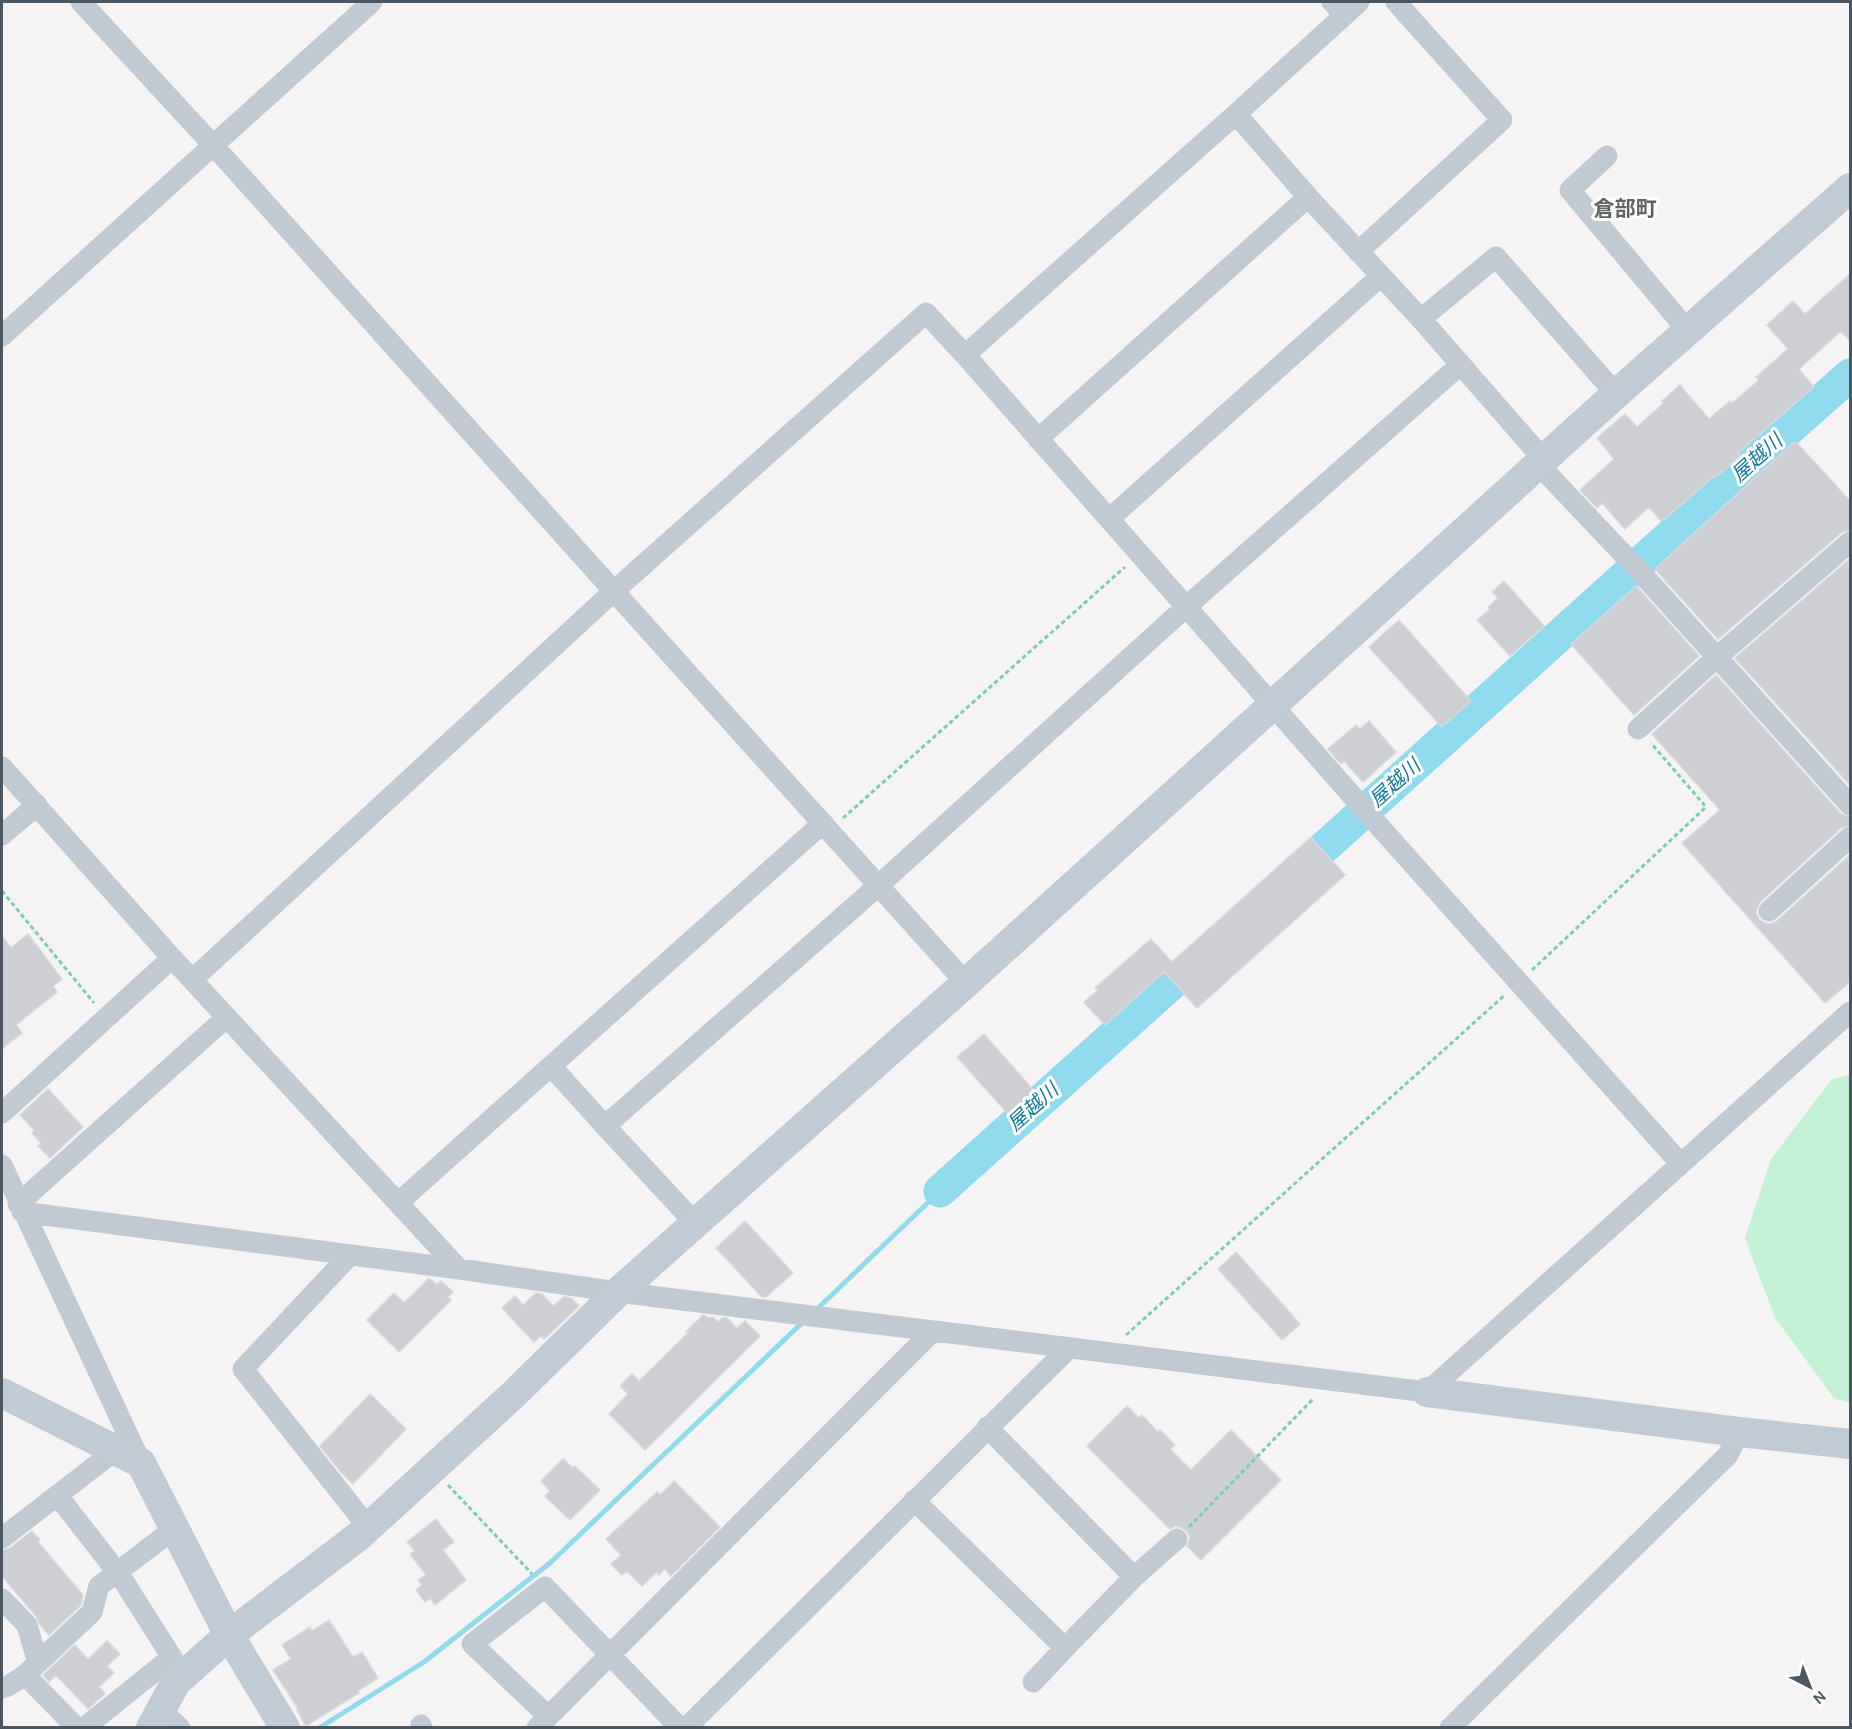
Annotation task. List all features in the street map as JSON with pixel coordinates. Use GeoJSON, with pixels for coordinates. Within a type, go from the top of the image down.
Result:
{"type":"FeatureCollection","features":[{"type":"Feature","properties":{"kind":"street"},"geometry":{"type":"LineString","coordinates":[[81,2],[213,145],[966,983]]}},
{"type":"Feature","properties":{"kind":"street"},"geometry":{"type":"LineString","coordinates":[[2,336],[372,2]]}},
{"type":"Feature","properties":{"kind":"street"},"geometry":{"type":"LineString","coordinates":[[1358,252],[1502,120],[1396,2]]}},
{"type":"Feature","properties":{"kind":"street"},"geometry":{"type":"LineString","coordinates":[[965,355],[1236,114],[1345,6]]}},
{"type":"Feature","properties":{"kind":"street"},"geometry":{"type":"LineString","coordinates":[[1236,114],[1308,197],[1421,319],[1542,463],[1626,558],[1851,805]]}},
{"type":"Feature","properties":{"kind":"street"},"geometry":{"type":"LineString","coordinates":[[1606,156],[1570,190],[1688,331]]}},
{"type":"Feature","properties":{"kind":"street"},"geometry":{"type":"LineString","coordinates":[[84,1728],[229,1635],[368,1527],[515,1393],[618,1292],[966,983],[1616,394],[1851,189]]}},
{"type":"Feature","properties":{"kind":"street"},"geometry":{"type":"LineString","coordinates":[[1038,439],[1308,197]]}},
{"type":"Feature","properties":{"kind":"street"},"geometry":{"type":"LineString","coordinates":[[1421,319],[1496,257],[1616,394]]}},
{"type":"Feature","properties":{"kind":"street"},"geometry":{"type":"LineString","coordinates":[[1109,519],[1381,276]]}},
{"type":"Feature","properties":{"kind":"street"},"geometry":{"type":"LineString","coordinates":[[193,979],[614,591],[926,313],[1366,812],[1681,1164]]}},
{"type":"Feature","properties":{"kind":"street"},"geometry":{"type":"LineString","coordinates":[[605,1126],[879,885],[1186,607],[1460,365]]}},
{"type":"Feature","properties":{"kind":"street"},"geometry":{"type":"LineString","coordinates":[[1638,729],[1717,657],[1851,542]]}},
{"type":"Feature","properties":{"kind":"street"},"geometry":{"type":"LineString","coordinates":[[2,767],[172,958],[459,1269]]}},
{"type":"Feature","properties":{"kind":"street"},"geometry":{"type":"LineString","coordinates":[[2,835],[37,805]]}},
{"type":"Feature","properties":{"kind":"street"},"geometry":{"type":"LineString","coordinates":[[399,1202],[826,827]]}},
{"type":"Feature","properties":{"kind":"street"},"geometry":{"type":"LineString","coordinates":[[1769,911],[1851,837]]}},
{"type":"Feature","properties":{"kind":"street"},"geometry":{"type":"LineString","coordinates":[[2,1113],[172,958]]}},
{"type":"Feature","properties":{"kind":"street"},"geometry":{"type":"LineString","coordinates":[[1427,1392],[1851,1012]]}},
{"type":"Feature","properties":{"kind":"street"},"geometry":{"type":"LineString","coordinates":[[20,1208],[227,1017]]}},
{"type":"Feature","properties":{"kind":"street"},"geometry":{"type":"LineString","coordinates":[[552,1066],[695,1223]]}},
{"type":"Feature","properties":{"kind":"street"},"geometry":{"type":"LineString","coordinates":[[2,1165],[128,1457],[174,1529],[229,1635],[285,1728]]}},
{"type":"Feature","properties":{"kind":"street"},"geometry":{"type":"LineString","coordinates":[[20,1208],[618,1292],[1851,1444]]}},
{"type":"Feature","properties":{"kind":"street"},"geometry":{"type":"LineString","coordinates":[[350,1255],[243,1369],[368,1527]]}},
{"type":"Feature","properties":{"kind":"street"},"geometry":{"type":"LineString","coordinates":[[680,1728],[610,1654],[544,1587],[472,1644],[543,1722],[610,1654],[933,1331]]}},
{"type":"Feature","properties":{"kind":"street"},"geometry":{"type":"LineString","coordinates":[[686,1728],[1069,1348]]}},
{"type":"Feature","properties":{"kind":"street"},"geometry":{"type":"LineString","coordinates":[[2,1393],[128,1457]]}},
{"type":"Feature","properties":{"kind":"street"},"geometry":{"type":"LineString","coordinates":[[987,1428],[1134,1577]]}},
{"type":"Feature","properties":{"kind":"street"},"geometry":{"type":"LineString","coordinates":[[1450,1728],[1728,1455],[1739,1432]]}},
{"type":"Feature","properties":{"kind":"street"},"geometry":{"type":"LineString","coordinates":[[2,1538],[57,1495],[128,1457]]}},
{"type":"Feature","properties":{"kind":"street"},"geometry":{"type":"LineString","coordinates":[[57,1495],[117,1572],[177,1667],[176,1682],[164,1722]]}},
{"type":"Feature","properties":{"kind":"street"},"geometry":{"type":"LineString","coordinates":[[914,1500],[1065,1648]]}},
{"type":"Feature","properties":{"kind":"street"},"geometry":{"type":"LineString","coordinates":[[2,1688],[32,1669],[92,1612],[99,1586],[174,1529]]}},
{"type":"Feature","properties":{"kind":"street"},"geometry":{"type":"LineString","coordinates":[[1033,1682],[1134,1577],[1177,1539]]}},
{"type":"Feature","properties":{"kind":"street"},"geometry":{"type":"LineString","coordinates":[[2,1599],[27,1625],[32,1669],[77,1728]]}},
{"type":"Feature","properties":{"kind":"path"},"geometry":{"type":"LineString","coordinates":[[826,827],[1139,554]]}},
{"type":"Feature","properties":{"kind":"path"},"geometry":{"type":"LineString","coordinates":[[1107,1353],[1518,982],[1706,807],[1638,729]]}},
{"type":"Feature","properties":{"kind":"path"},"geometry":{"type":"LineString","coordinates":[[2,891],[107,1018]]}},
{"type":"Feature","properties":{"kind":"path"},"geometry":{"type":"LineString","coordinates":[[1177,1539],[1332,1379]]}},
{"type":"Feature","properties":{"kind":"path"},"geometry":{"type":"LineString","coordinates":[[432,1469],[527,1567]]}},
{"type":"Feature","properties":{"kind":"green space"},"geometry":{"type":"Polygon","coordinates":[[[1850,1075],[1850,1403],[1834,1398],[1775,1318],[1745,1238],[1771,1159],[1832,1079],[1850,1075]]]}},
{"type":"Feature","properties":{"kind":"building"},"geometry":{"type":"Polygon","coordinates":[[[1851,273],[1851,342],[1841,331],[1799,369],[1814,387],[1738,453],[1740,455],[1715,478],[1714,476],[1666,518],[1661,521],[1649,507],[1625,529],[1602,503],[1597,508],[1580,490],[1614,459],[1597,438],[1625,414],[1637,427],[1680,385],[1709,419],[1759,380],[1756,377],[1788,349],[1767,325],[1793,301],[1805,314],[1851,273]]]}},
{"type":"Feature","properties":{"kind":"building"},"geometry":{"type":"Polygon","coordinates":[[[1796,442],[1851,502],[1851,530],[1842,532],[1718,639],[1655,569],[1796,442]]]}},
{"type":"Feature","properties":{"kind":"building"},"geometry":{"type":"Polygon","coordinates":[[[1851,558],[1851,786],[1735,658],[1851,558]]]}},
{"type":"Feature","properties":{"kind":"building"},"geometry":{"type":"Polygon","coordinates":[[[1504,581],[1544,626],[1510,656],[1477,620],[1490,609],[1488,607],[1498,598],[1492,592],[1504,581]]]}},
{"type":"Feature","properties":{"kind":"building"},"geometry":{"type":"Polygon","coordinates":[[[1636,586],[1699,656],[1634,715],[1571,644],[1636,586]]]}},
{"type":"Feature","properties":{"kind":"building"},"geometry":{"type":"Polygon","coordinates":[[[1399,620],[1471,701],[1442,727],[1369,647],[1399,620]]]}},
{"type":"Feature","properties":{"kind":"building"},"geometry":{"type":"Polygon","coordinates":[[[1716,675],[1841,814],[1851,817],[1851,825],[1841,828],[1760,902],[1756,913],[1765,923],[1771,924],[1777,921],[1851,854],[1851,981],[1825,1003],[1682,843],[1720,810],[1652,734],[1716,675]]]}},
{"type":"Feature","properties":{"kind":"building"},"geometry":{"type":"Polygon","coordinates":[[[1369,721],[1396,752],[1363,782],[1344,761],[1341,764],[1328,749],[1356,725],[1360,729],[1369,721]]]}},
{"type":"Feature","properties":{"kind":"building"},"geometry":{"type":"Polygon","coordinates":[[[1311,837],[1345,875],[1197,1008],[1164,972],[1105,1025],[1084,1002],[1098,990],[1095,988],[1151,939],[1172,962],[1311,837]]]}},
{"type":"Feature","properties":{"kind":"building"},"geometry":{"type":"Polygon","coordinates":[[[28,934],[62,979],[53,986],[57,992],[16,1025],[22,1033],[2,1049],[2,936],[11,948],[28,934]]]}},
{"type":"Feature","properties":{"kind":"building"},"geometry":{"type":"Polygon","coordinates":[[[984,1034],[1035,1092],[1009,1115],[957,1057],[984,1034]]]}},
{"type":"Feature","properties":{"kind":"building"},"geometry":{"type":"Polygon","coordinates":[[[48,1089],[83,1127],[50,1158],[38,1146],[41,1143],[32,1133],[34,1130],[20,1115],[48,1089]]]}},
{"type":"Feature","properties":{"kind":"building"},"geometry":{"type":"Polygon","coordinates":[[[745,1221],[793,1273],[766,1297],[762,1297],[716,1248],[745,1221]]]}},
{"type":"Feature","properties":{"kind":"building"},"geometry":{"type":"Polygon","coordinates":[[[1236,1252],[1300,1324],[1282,1340],[1218,1269],[1236,1252]]]}},
{"type":"Feature","properties":{"kind":"building"},"geometry":{"type":"Polygon","coordinates":[[[429,1278],[437,1285],[441,1281],[453,1292],[448,1297],[451,1300],[399,1352],[367,1320],[394,1293],[404,1303],[429,1278]]]}},
{"type":"Feature","properties":{"kind":"building"},"geometry":{"type":"Polygon","coordinates":[[[536,1293],[542,1294],[553,1306],[564,1297],[571,1298],[579,1306],[544,1339],[541,1336],[534,1342],[502,1308],[515,1296],[523,1305],[536,1293]]]}},
{"type":"Feature","properties":{"kind":"building"},"geometry":{"type":"Polygon","coordinates":[[[703,1315],[713,1317],[718,1322],[722,1318],[727,1318],[737,1328],[745,1321],[760,1336],[645,1450],[609,1414],[628,1394],[620,1386],[632,1374],[639,1381],[703,1315]]]}},
{"type":"Feature","properties":{"kind":"building"},"geometry":{"type":"Polygon","coordinates":[[[370,1394],[406,1429],[353,1484],[320,1446],[370,1394]]]}},
{"type":"Feature","properties":{"kind":"building"},"geometry":{"type":"Polygon","coordinates":[[[1127,1406],[1139,1418],[1142,1415],[1158,1432],[1160,1430],[1175,1445],[1170,1449],[1191,1470],[1231,1430],[1281,1480],[1201,1560],[1187,1546],[1190,1537],[1186,1530],[1175,1526],[1170,1529],[1087,1446],[1127,1406]]]}},
{"type":"Feature","properties":{"kind":"building"},"geometry":{"type":"Polygon","coordinates":[[[563,1459],[573,1468],[575,1466],[600,1490],[570,1520],[545,1496],[550,1491],[541,1481],[563,1459]]]}},
{"type":"Feature","properties":{"kind":"building"},"geometry":{"type":"Polygon","coordinates":[[[674,1481],[720,1527],[671,1576],[664,1569],[659,1575],[657,1572],[642,1586],[627,1571],[622,1575],[611,1564],[621,1555],[606,1539],[657,1492],[660,1495],[674,1481]]]}},
{"type":"Feature","properties":{"kind":"building"},"geometry":{"type":"Polygon","coordinates":[[[436,1519],[454,1542],[443,1550],[466,1580],[435,1605],[430,1598],[425,1602],[416,1590],[422,1585],[418,1580],[426,1575],[410,1554],[415,1551],[407,1542],[436,1519]]]}},
{"type":"Feature","properties":{"kind":"building"},"geometry":{"type":"Polygon","coordinates":[[[32,1531],[40,1540],[38,1542],[83,1595],[81,1605],[49,1635],[2,1576],[2,1550],[10,1548],[32,1531]]]}},
{"type":"Feature","properties":{"kind":"building"},"geometry":{"type":"Polygon","coordinates":[[[329,1620],[353,1657],[362,1652],[378,1678],[358,1691],[359,1693],[306,1726],[297,1710],[299,1710],[273,1670],[291,1659],[282,1645],[310,1627],[312,1631],[329,1620]]]}},
{"type":"Feature","properties":{"kind":"building"},"geometry":{"type":"Polygon","coordinates":[[[107,1641],[120,1654],[107,1666],[114,1673],[99,1687],[105,1694],[88,1709],[56,1675],[49,1682],[43,1675],[75,1645],[88,1659],[107,1641]]]}},
{"type":"Feature","properties":{"kind":"waterway","name":"屋越川"},"geometry":{"type":"LineString","coordinates":[[1288,880],[1850,375]]}},
{"type":"Feature","properties":{"kind":"waterway","name":"屋越川"},"geometry":{"type":"LineString","coordinates":[[940,1191],[1207,952]]}},
{"type":"Feature","properties":{"kind":"waterway"},"geometry":{"type":"LineString","coordinates":[[815,1311],[940,1191]]}},
{"type":"Feature","properties":{"kind":"waterway"},"geometry":{"type":"LineString","coordinates":[[319,1728],[424,1662],[550,1563],[804,1321]]}},
{"type":"Feature","properties":{"kind":"district","name":"倉部町"},"geometry":{"type":"Point","coordinates":[1625,209]}}]}
